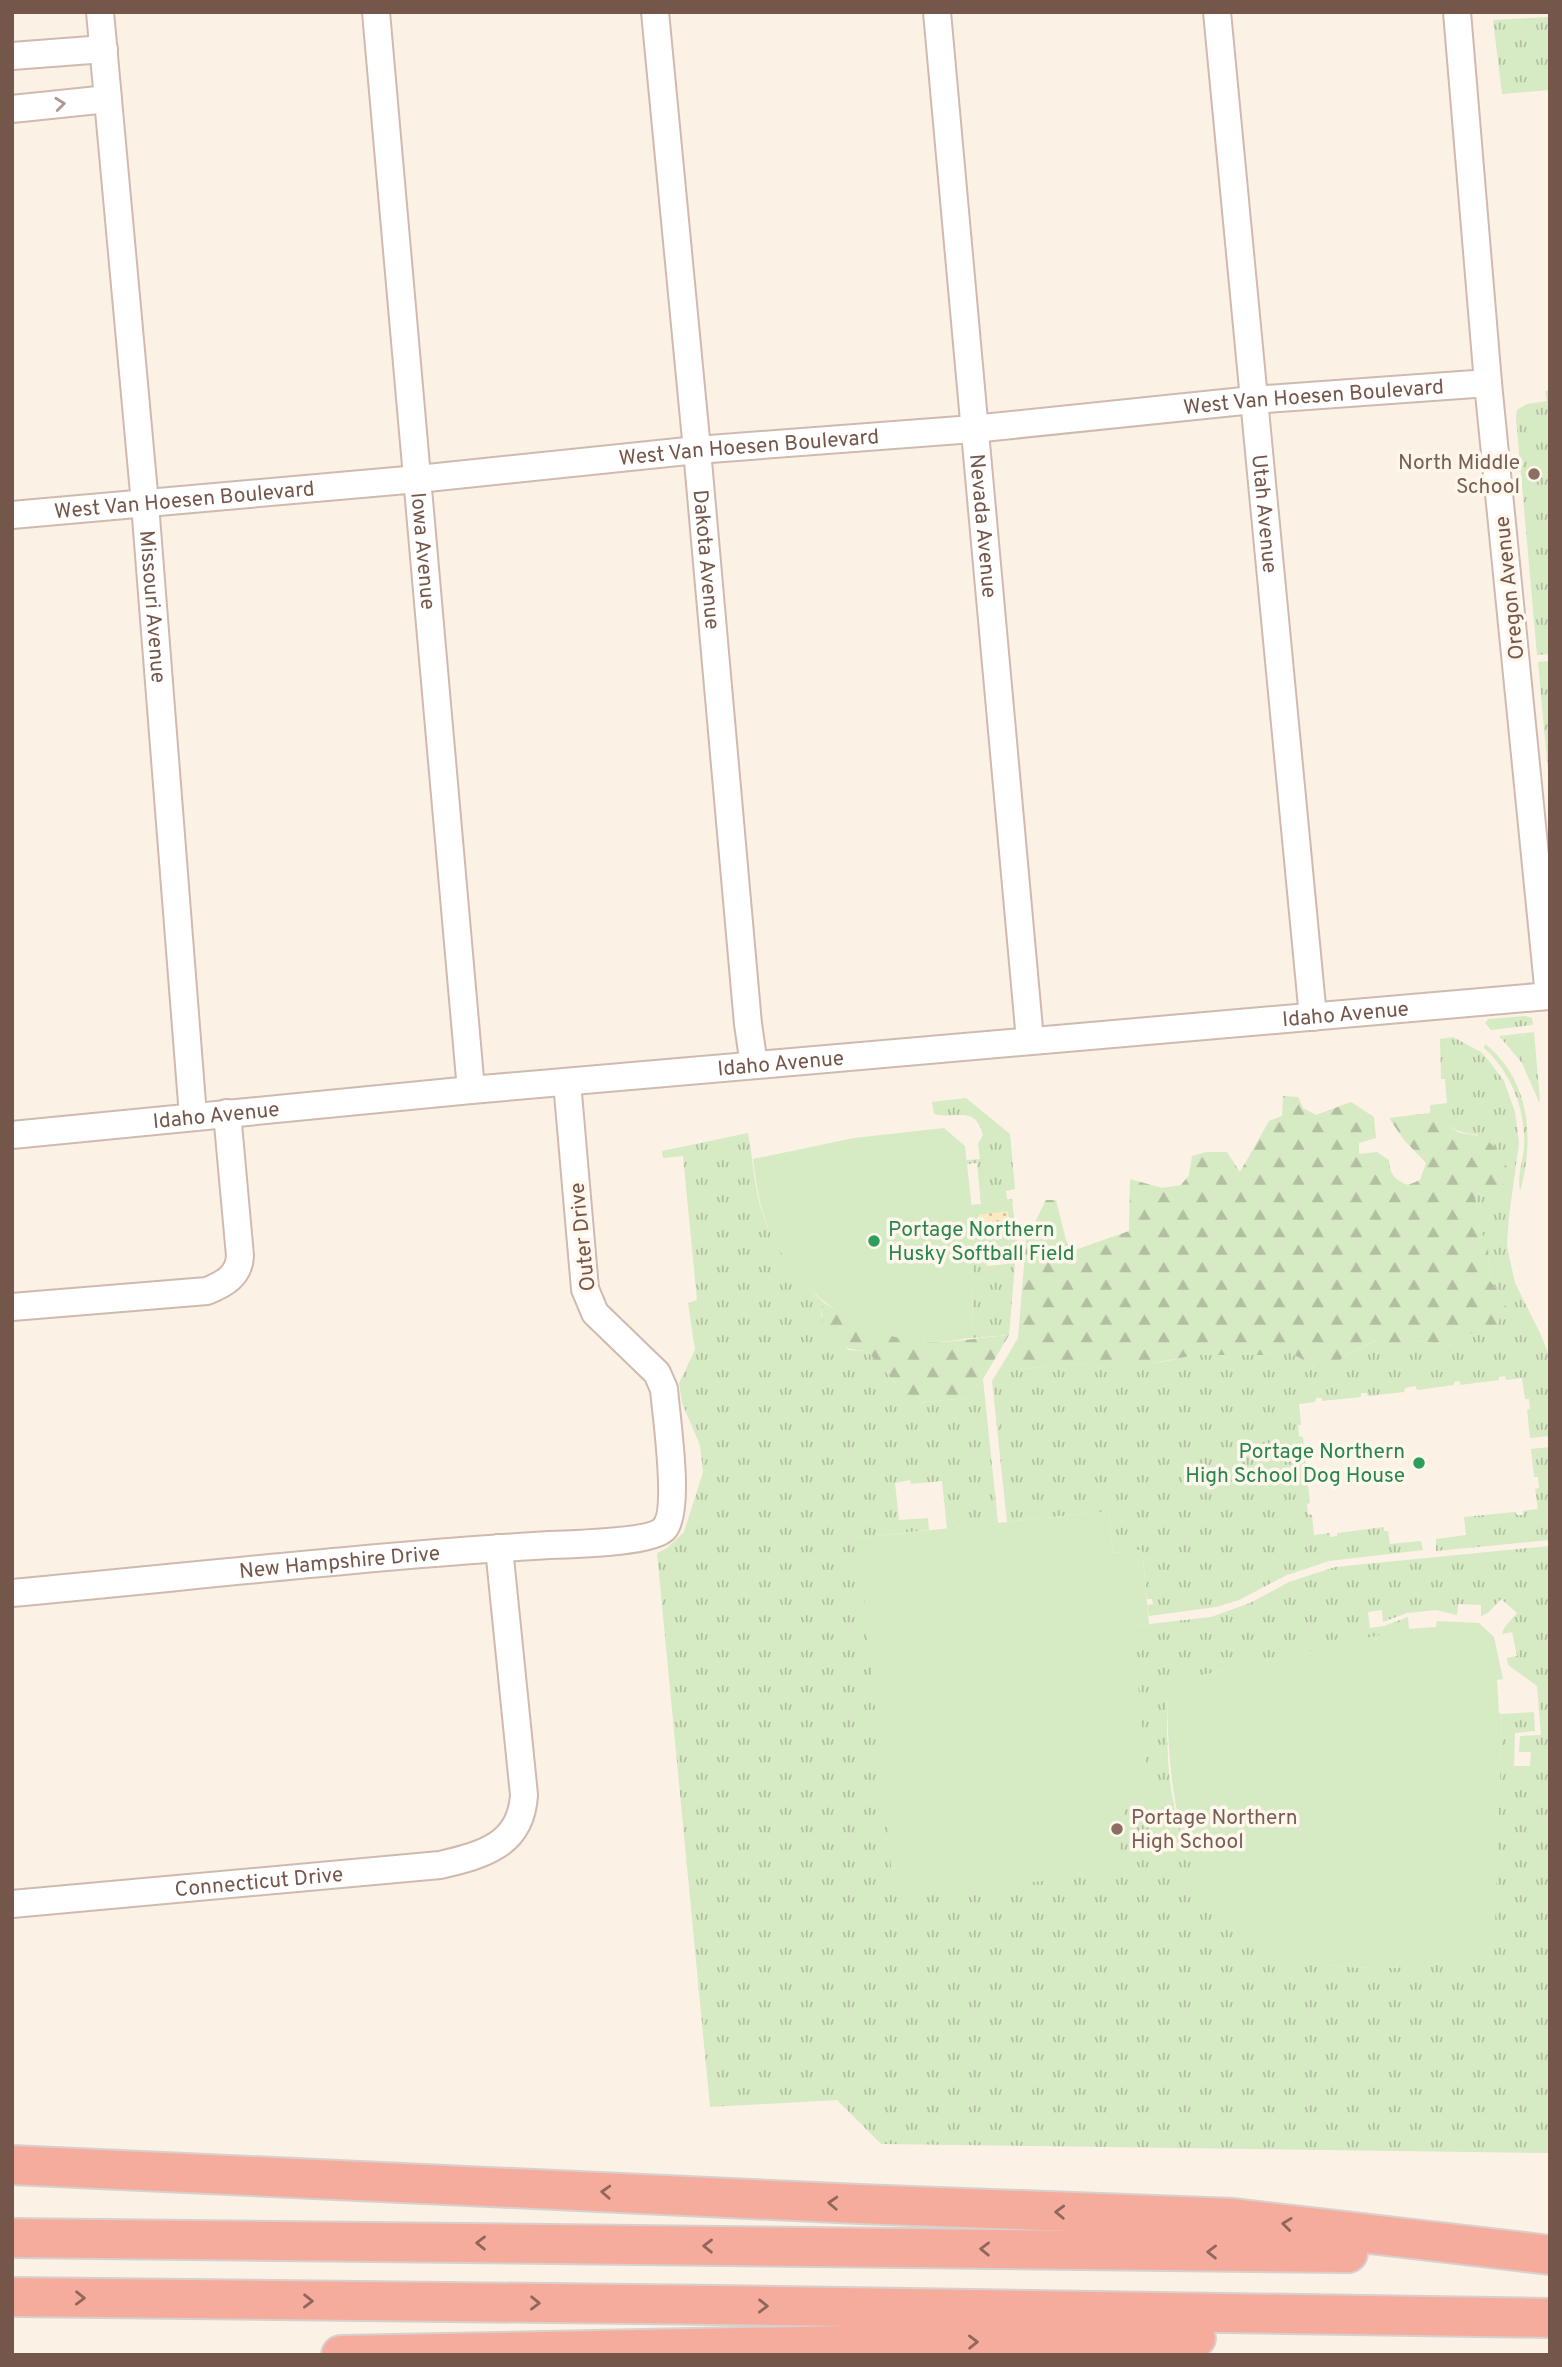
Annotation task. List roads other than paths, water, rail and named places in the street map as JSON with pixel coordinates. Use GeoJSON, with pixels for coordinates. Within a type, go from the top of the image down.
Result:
{"type":"FeatureCollection","features":[{"type":"Feature","properties":{"kind":"highway"},"geometry":{"type":"LineString","coordinates":[[12,2165],[859,2204],[1233,2218],[1550,2255]]}},
{"type":"Feature","properties":{"kind":"highway"},"geometry":{"type":"LineString","coordinates":[[12,2238],[1550,2255]]}},
{"type":"Feature","properties":{"kind":"highway"},"geometry":{"type":"LineString","coordinates":[[12,2297],[746,2305],[1534,2318]]}},
{"type":"Feature","properties":{"kind":"highway"},"geometry":{"type":"LineString","coordinates":[[341,2355],[1236,2337],[1534,2318]]}},
{"type":"Feature","properties":{"kind":"street","name":"Missouri Avenue"},"geometry":{"type":"LineString","coordinates":[[100,12],[145,504],[193,1116]]}},
{"type":"Feature","properties":{"kind":"street","name":"Iowa Avenue"},"geometry":{"type":"LineString","coordinates":[[376,12],[471,1090]]}},
{"type":"Feature","properties":{"kind":"street","name":"Dakota Avenue"},"geometry":{"type":"LineString","coordinates":[[655,12],[748,1024],[754,1065]]}},
{"type":"Feature","properties":{"kind":"street","name":"Nevada Avenue"},"geometry":{"type":"LineString","coordinates":[[937,12],[1030,1040]]}},
{"type":"Feature","properties":{"kind":"street","name":"Utah Avenue"},"geometry":{"type":"LineString","coordinates":[[1217,12],[1313,1017]]}},
{"type":"Feature","properties":{"kind":"street","name":"Oregon Avenue"},"geometry":{"type":"LineString","coordinates":[[1457,12],[1488,383],[1549,996]]}},
{"type":"Feature","properties":{"kind":"street"},"geometry":{"type":"LineString","coordinates":[[12,56],[104,49]]}},
{"type":"Feature","properties":{"kind":"street"},"geometry":{"type":"LineString","coordinates":[[12,109],[108,99]]}},
{"type":"Feature","properties":{"kind":"street","name":"West Van Hoesen Boulevard"},"geometry":{"type":"LineString","coordinates":[[12,515],[418,479],[697,450],[973,429],[1253,400],[1488,383]]}},
{"type":"Feature","properties":{"kind":"street","name":"Idaho Avenue"},"geometry":{"type":"LineString","coordinates":[[12,1135],[471,1090],[1549,996]]}},
{"type":"Feature","properties":{"kind":"street","name":"Outer Drive"},"geometry":{"type":"LineString","coordinates":[[567,1082],[585,1289],[589,1303],[595,1313],[657,1373],[664,1389],[673,1496],[672,1516],[665,1529]]}},
{"type":"Feature","properties":{"kind":"street"},"geometry":{"type":"LineString","coordinates":[[12,1307],[208,1292],[233,1276],[240,1265],[227,1113]]}},
{"type":"Feature","properties":{"kind":"street","name":"New Hampshire Drive"},"geometry":{"type":"LineString","coordinates":[[12,1593],[499,1548],[636,1539],[665,1529]]}},
{"type":"Feature","properties":{"kind":"street","name":"Connecticut Drive"},"geometry":{"type":"LineString","coordinates":[[12,1904],[440,1865],[470,1858],[510,1835],[523,1814],[524,1795],[499,1548]]}},
{"type":"Feature","properties":{"kind":"place","name":"North Middle School"},"geometry":{"type":"Point","coordinates":[1534,474]}},
{"type":"Feature","properties":{"kind":"place","name":"Portage Northern Husky Softball Field"},"geometry":{"type":"Point","coordinates":[874,1241]}},
{"type":"Feature","properties":{"kind":"place","name":"Portage Northern High School Dog House"},"geometry":{"type":"Point","coordinates":[1419,1463]}},
{"type":"Feature","properties":{"kind":"place","name":"Portage Northern High School"},"geometry":{"type":"Point","coordinates":[1117,1829]}}]}
